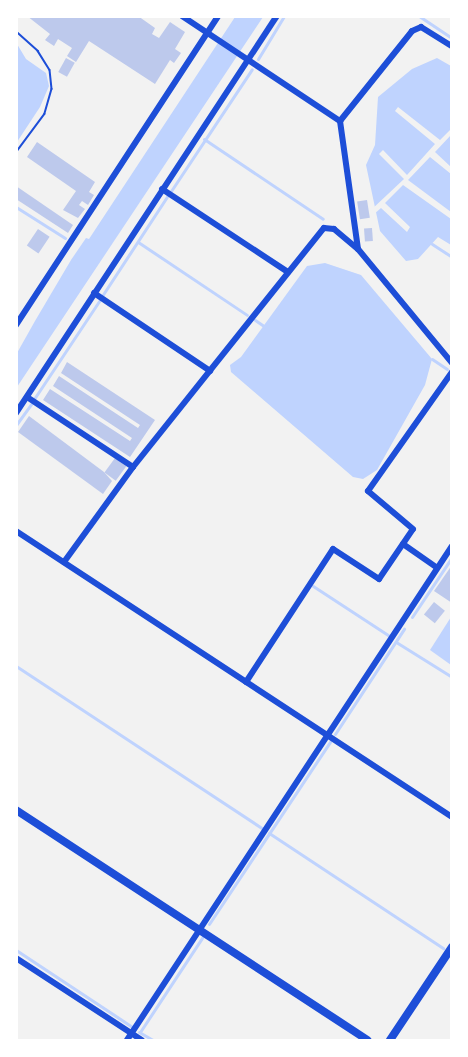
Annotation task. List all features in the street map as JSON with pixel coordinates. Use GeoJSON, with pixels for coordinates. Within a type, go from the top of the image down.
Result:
{"type":"FeatureCollection","features":[{"type":"Feature","properties":{"kind":"street"},"geometry":{"type":"LineString","coordinates":[[182,16],[340,121]]}},
{"type":"Feature","properties":{"kind":"street"},"geometry":{"type":"LineString","coordinates":[[16,325],[218,16]]}},
{"type":"Feature","properties":{"kind":"street"},"geometry":{"type":"LineString","coordinates":[[16,413],[277,16]]}},
{"type":"Feature","properties":{"kind":"street"},"geometry":{"type":"LineString","coordinates":[[358,249],[340,121],[412,31],[421,27],[452,46]]}},
{"type":"Feature","properties":{"kind":"street"},"geometry":{"type":"LineString","coordinates":[[162,189],[288,272]]}},
{"type":"Feature","properties":{"kind":"street"},"geometry":{"type":"LineString","coordinates":[[64,562],[133,467],[324,228],[334,229],[358,249],[452,363]]}},
{"type":"Feature","properties":{"kind":"street"},"geometry":{"type":"LineString","coordinates":[[94,293],[210,371]]}},
{"type":"Feature","properties":{"kind":"street"},"geometry":{"type":"LineString","coordinates":[[246,682],[333,549],[379,579],[403,544],[412,529],[368,491],[452,372]]}},
{"type":"Feature","properties":{"kind":"street"},"geometry":{"type":"LineString","coordinates":[[27,397],[133,467]]}},
{"type":"Feature","properties":{"kind":"street"},"geometry":{"type":"LineString","coordinates":[[16,531],[452,817]]}},
{"type":"Feature","properties":{"kind":"street"},"geometry":{"type":"LineString","coordinates":[[403,544],[436,567]]}},
{"type":"Feature","properties":{"kind":"street"},"geometry":{"type":"LineString","coordinates":[[126,1041],[436,567],[452,546]]}},
{"type":"Feature","properties":{"kind":"street"},"geometry":{"type":"LineString","coordinates":[[16,810],[368,1041]]}},
{"type":"Feature","properties":{"kind":"street"},"geometry":{"type":"LineString","coordinates":[[390,1041],[452,947]]}},
{"type":"Feature","properties":{"kind":"street"},"geometry":{"type":"LineString","coordinates":[[16,958],[142,1041]]}},
{"type":"Feature","properties":{"kind":"path"},"geometry":{"type":"LineString","coordinates":[[16,31],[44,61],[52,89],[45,114],[16,153]]}},
{"type":"Feature","properties":{"kind":"water"},"geometry":{"type":"Polygon","coordinates":[[[235,17],[263,17],[17,387],[17,353],[35,321],[71,260],[86,238],[89,239],[235,17]]]}},
{"type":"Feature","properties":{"kind":"water"},"geometry":{"type":"Polygon","coordinates":[[[17,44],[26,59],[46,73],[49,86],[40,107],[17,142],[17,44]]]}},
{"type":"Feature","properties":{"kind":"water"},"geometry":{"type":"Polygon","coordinates":[[[437,58],[451,66],[451,245],[438,237],[418,259],[406,261],[380,231],[366,165],[375,145],[378,97],[412,69],[437,58]]]}},
{"type":"Feature","properties":{"kind":"water"},"geometry":{"type":"Polygon","coordinates":[[[325,263],[361,275],[432,359],[425,385],[377,470],[363,479],[353,477],[231,372],[230,365],[241,357],[307,266],[325,263]]]}},
{"type":"Feature","properties":{"kind":"water"},"geometry":{"type":"Polygon","coordinates":[[[451,617],[451,665],[430,650],[451,617]]]}},
{"type":"Feature","properties":{"kind":"pier"},"geometry":{"type":"Polygon","coordinates":[[[398,107],[440,140],[451,129],[451,135],[435,152],[451,167],[451,174],[430,157],[408,180],[451,212],[451,219],[403,185],[385,203],[410,227],[407,232],[381,208],[373,215],[371,210],[404,179],[379,154],[383,150],[407,175],[435,144],[395,111],[398,107]]]}},
{"type":"Feature","properties":{"kind":"building"},"geometry":{"type":"Polygon","coordinates":[[[27,16],[138,16],[155,28],[152,34],[159,38],[170,22],[185,32],[175,49],[181,53],[174,63],[170,60],[155,84],[89,41],[76,62],[67,56],[72,48],[58,39],[54,46],[45,40],[50,34],[27,16]]]}},
{"type":"Feature","properties":{"kind":"building"},"geometry":{"type":"Polygon","coordinates":[[[66,58],[75,63],[67,77],[58,72],[66,58]]]}},
{"type":"Feature","properties":{"kind":"building"},"geometry":{"type":"Polygon","coordinates":[[[37,142],[95,182],[89,192],[94,195],[88,205],[82,201],[79,205],[85,209],[78,218],[63,210],[76,191],[27,157],[37,142]]]}},
{"type":"Feature","properties":{"kind":"building"},"geometry":{"type":"Polygon","coordinates":[[[16,186],[73,225],[68,233],[16,199],[16,186]]]}},
{"type":"Feature","properties":{"kind":"building"},"geometry":{"type":"Polygon","coordinates":[[[367,200],[370,218],[360,219],[357,202],[367,200]]]}},
{"type":"Feature","properties":{"kind":"building"},"geometry":{"type":"Polygon","coordinates":[[[372,228],[373,241],[365,242],[364,229],[372,228]]]}},
{"type":"Feature","properties":{"kind":"building"},"geometry":{"type":"Polygon","coordinates":[[[38,229],[50,237],[38,253],[27,246],[38,229]]]}},
{"type":"Feature","properties":{"kind":"building"},"geometry":{"type":"Polygon","coordinates":[[[67,362],[155,420],[130,457],[43,400],[50,389],[130,441],[132,438],[53,386],[59,376],[138,428],[140,425],[61,373],[67,362]]]}},
{"type":"Feature","properties":{"kind":"building"},"geometry":{"type":"Polygon","coordinates":[[[29,416],[104,472],[112,481],[103,494],[18,432],[29,416]]]}},
{"type":"Feature","properties":{"kind":"building"},"geometry":{"type":"Polygon","coordinates":[[[115,458],[126,466],[116,481],[104,473],[115,458]]]}},
{"type":"Feature","properties":{"kind":"building"},"geometry":{"type":"Polygon","coordinates":[[[452,565],[452,603],[434,591],[452,565]]]}},
{"type":"Feature","properties":{"kind":"building"},"geometry":{"type":"Polygon","coordinates":[[[434,602],[445,611],[435,623],[424,614],[434,602]]]}},
{"type":"Feature","properties":{"kind":"waterway"},"geometry":{"type":"LineString","coordinates":[[258,59],[284,16]]}},
{"type":"Feature","properties":{"kind":"waterway"},"geometry":{"type":"LineString","coordinates":[[419,16],[452,38]]}},
{"type":"Feature","properties":{"kind":"waterway"},"geometry":{"type":"LineString","coordinates":[[171,191],[252,69]]}},
{"type":"Feature","properties":{"kind":"waterway"},"geometry":{"type":"LineString","coordinates":[[204,139],[323,219]]}},
{"type":"Feature","properties":{"kind":"waterway"},"geometry":{"type":"LineString","coordinates":[[102,296],[168,195]]}},
{"type":"Feature","properties":{"kind":"waterway"},"geometry":{"type":"LineString","coordinates":[[16,207],[65,238]]}},
{"type":"Feature","properties":{"kind":"waterway"},"geometry":{"type":"LineString","coordinates":[[138,242],[247,315]]}},
{"type":"Feature","properties":{"kind":"waterway"},"geometry":{"type":"LineString","coordinates":[[432,244],[452,257]]}},
{"type":"Feature","properties":{"kind":"waterway"},"geometry":{"type":"LineString","coordinates":[[34,399],[99,301]]}},
{"type":"Feature","properties":{"kind":"waterway"},"geometry":{"type":"LineString","coordinates":[[255,320],[264,326]]}},
{"type":"Feature","properties":{"kind":"waterway"},"geometry":{"type":"LineString","coordinates":[[432,359],[447,369]]}},
{"type":"Feature","properties":{"kind":"waterway"},"geometry":{"type":"LineString","coordinates":[[16,425],[31,404]]}},
{"type":"Feature","properties":{"kind":"waterway"},"geometry":{"type":"LineString","coordinates":[[412,617],[452,557]]}},
{"type":"Feature","properties":{"kind":"waterway"},"geometry":{"type":"LineString","coordinates":[[313,586],[388,635]]}},
{"type":"Feature","properties":{"kind":"waterway"},"geometry":{"type":"LineString","coordinates":[[335,734],[404,629]]}},
{"type":"Feature","properties":{"kind":"waterway"},"geometry":{"type":"LineString","coordinates":[[396,642],[452,677]]}},
{"type":"Feature","properties":{"kind":"waterway"},"geometry":{"type":"LineString","coordinates":[[16,666],[263,829]]}},
{"type":"Feature","properties":{"kind":"waterway"},"geometry":{"type":"LineString","coordinates":[[209,924],[330,742]]}},
{"type":"Feature","properties":{"kind":"waterway"},"geometry":{"type":"LineString","coordinates":[[269,833],[443,948]]}},
{"type":"Feature","properties":{"kind":"waterway"},"geometry":{"type":"LineString","coordinates":[[140,1032],[202,938]]}},
{"type":"Feature","properties":{"kind":"waterway"},"geometry":{"type":"LineString","coordinates":[[16,950],[131,1026]]}},
{"type":"Feature","properties":{"kind":"waterway"},"geometry":{"type":"LineString","coordinates":[[139,1032],[153,1040]]}}]}
